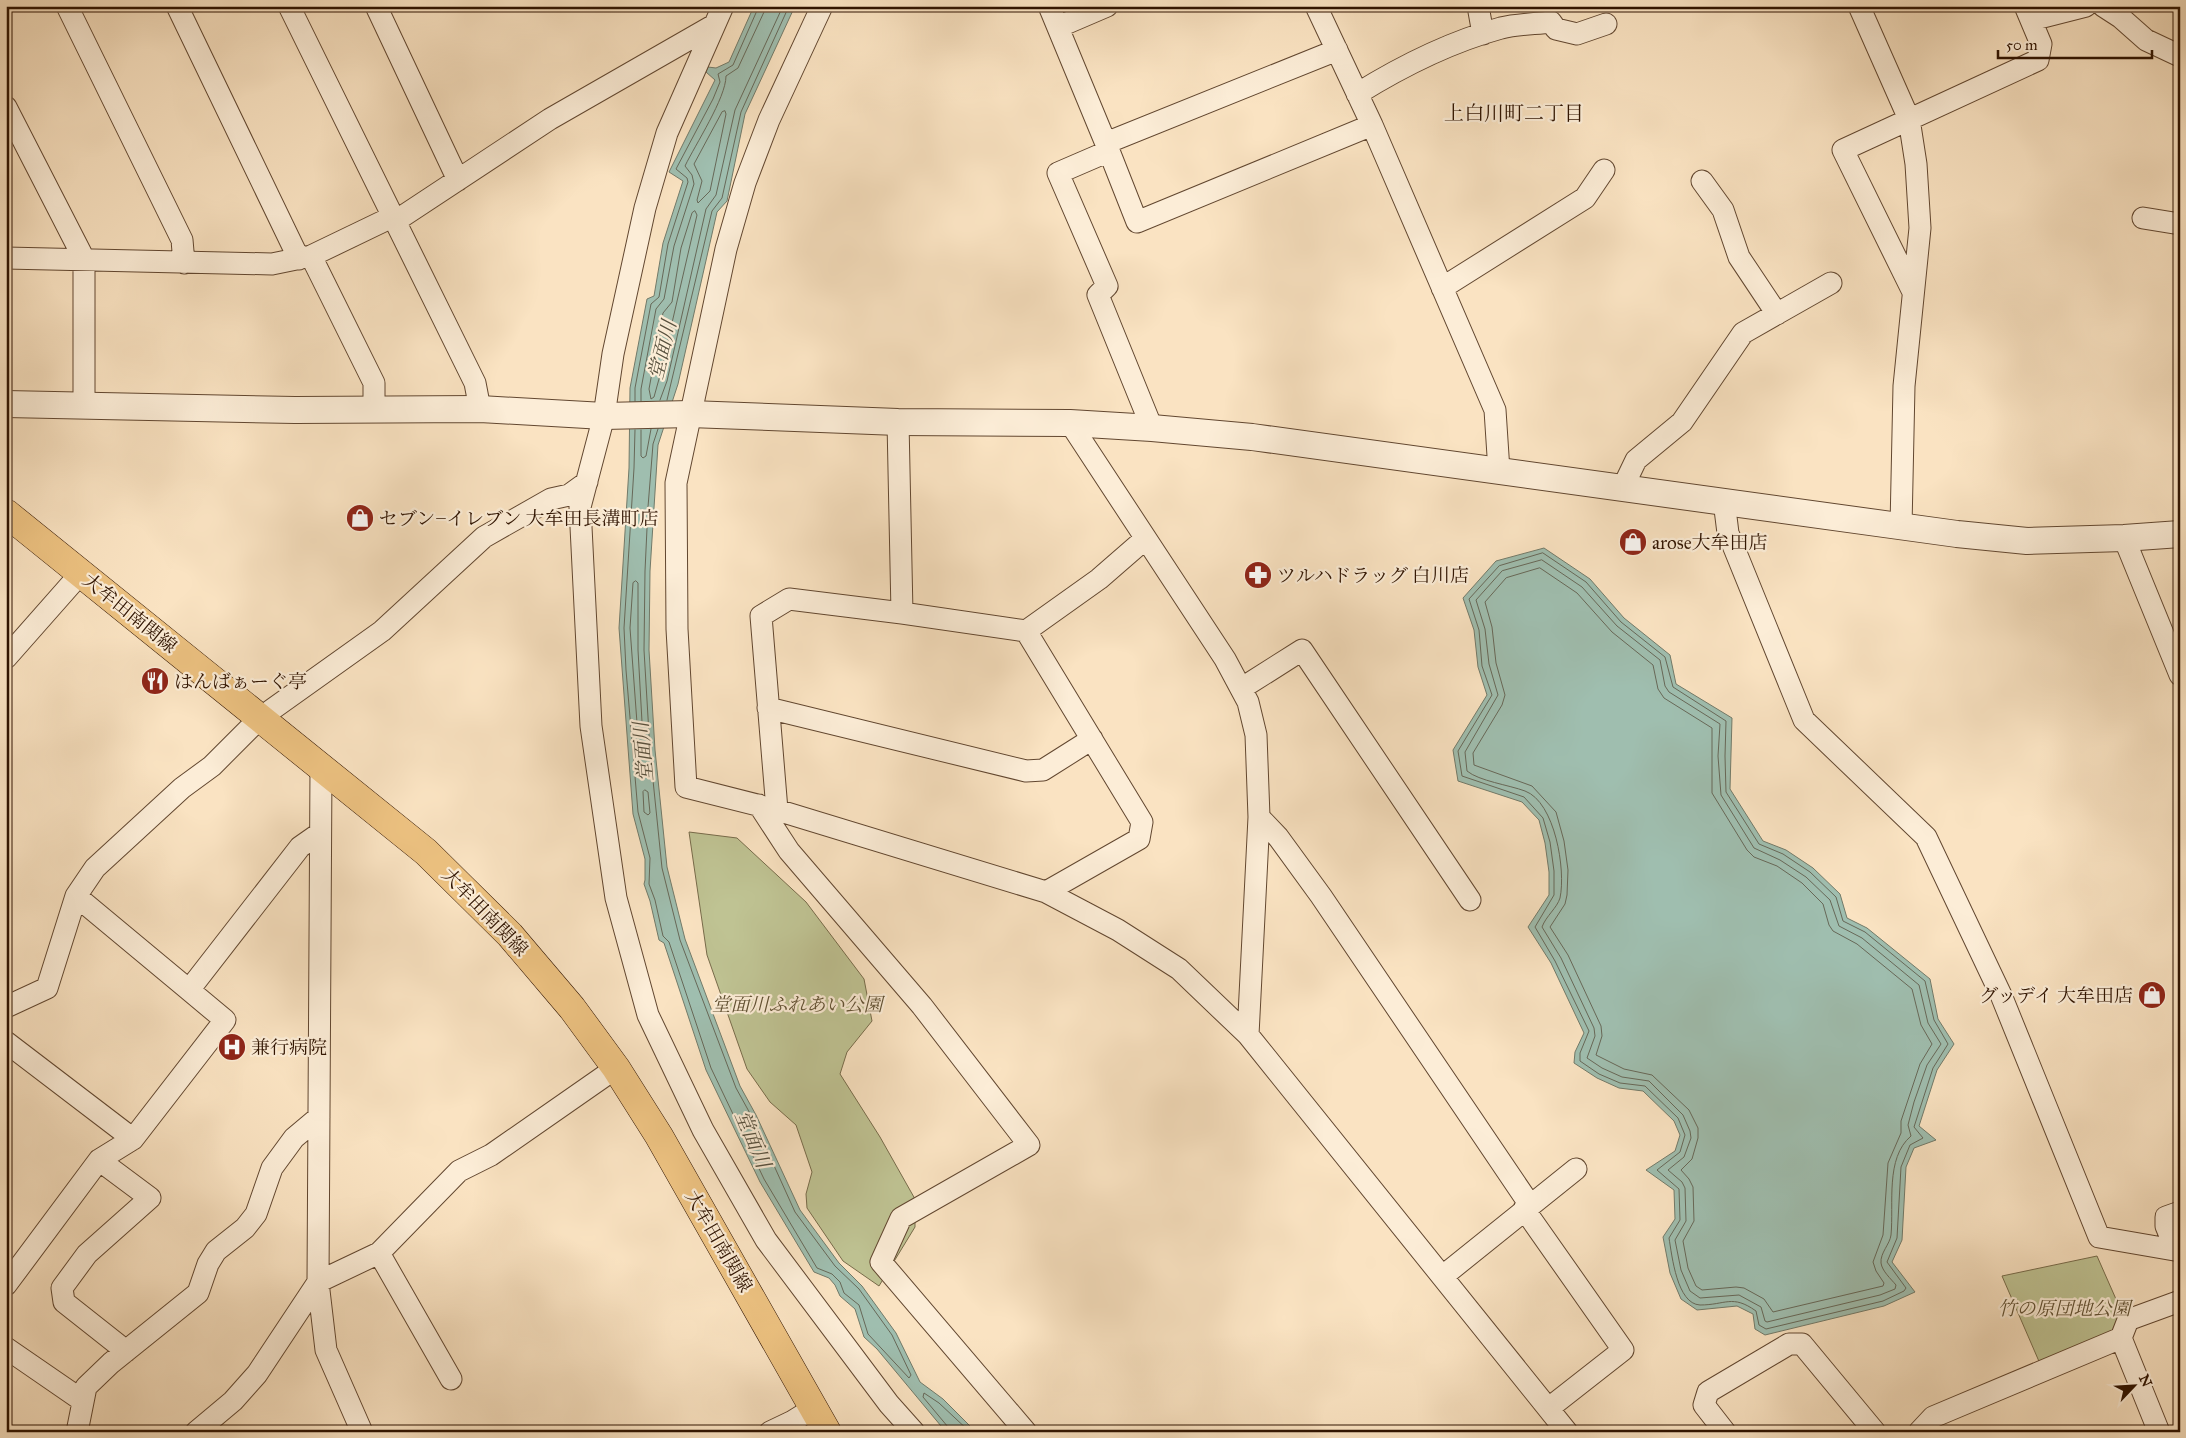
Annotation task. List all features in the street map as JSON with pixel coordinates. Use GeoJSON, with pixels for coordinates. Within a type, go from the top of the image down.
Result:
{"type":"FeatureCollection","features":[{"type":"Feature","properties":{"kind":"main road","name":"大牟田南関線"},"geometry":{"type":"LineString","coordinates":[[6,513],[426,852],[510,935],[572,1008],[616,1068],[659,1136],[800,1420],[827,1432]]}},
{"type":"Feature","properties":{"kind":"street"},"geometry":{"type":"LineString","coordinates":[[68,6],[182,240],[184,263]]}},
{"type":"Feature","properties":{"kind":"street"},"geometry":{"type":"LineString","coordinates":[[177,6],[305,257],[374,383],[374,410]]}},
{"type":"Feature","properties":{"kind":"street"},"geometry":{"type":"LineString","coordinates":[[289,6],[475,383],[480,410]]}},
{"type":"Feature","properties":{"kind":"street"},"geometry":{"type":"LineString","coordinates":[[376,6],[458,180]]}},
{"type":"Feature","properties":{"kind":"street"},"geometry":{"type":"LineString","coordinates":[[822,6],[769,120],[745,183],[726,248],[676,483],[677,630],[686,787],[768,808],[1046,892],[1118,930],[1179,970],[1248,1035],[1567,1432]]}},
{"type":"Feature","properties":{"kind":"street"},"geometry":{"type":"LineString","coordinates":[[1049,6],[1137,222],[1372,125]]}},
{"type":"Feature","properties":{"kind":"street"},"geometry":{"type":"LineString","coordinates":[[1058,27],[1108,6]]}},
{"type":"Feature","properties":{"kind":"street"},"geometry":{"type":"LineString","coordinates":[[1316,6],[1372,125],[1495,410],[1499,471]]}},
{"type":"Feature","properties":{"kind":"street"},"geometry":{"type":"LineString","coordinates":[[1478,6],[1483,34]]}},
{"type":"Feature","properties":{"kind":"street"},"geometry":{"type":"LineString","coordinates":[[1859,6],[1909,119],[1916,164],[1920,228],[1904,386],[1901,527]]}},
{"type":"Feature","properties":{"kind":"street"},"geometry":{"type":"LineString","coordinates":[[1913,292],[1844,150],[2038,60],[2041,44],[2028,13],[2086,6]]}},
{"type":"Feature","properties":{"kind":"street"},"geometry":{"type":"LineString","coordinates":[[2103,6],[2120,17],[2146,40],[2180,56]]}},
{"type":"Feature","properties":{"kind":"street"},"geometry":{"type":"LineString","coordinates":[[6,258],[272,264],[305,257],[393,220],[458,180],[550,118],[719,16]]}},
{"type":"Feature","properties":{"kind":"street"},"geometry":{"type":"LineString","coordinates":[[719,16],[666,132],[644,208],[613,354],[604,416],[580,507],[591,726],[616,898],[648,1015],[702,1130],[766,1240],[889,1404],[914,1432]]}},
{"type":"Feature","properties":{"kind":"street"},"geometry":{"type":"LineString","coordinates":[[1357,94],[1391,73],[1458,42],[1503,28],[1552,22],[1556,30],[1576,34],[1606,24]]}},
{"type":"Feature","properties":{"kind":"street"},"geometry":{"type":"LineString","coordinates":[[1152,428],[1098,295],[1106,286],[1058,173],[1108,147],[1337,50]]}},
{"type":"Feature","properties":{"kind":"street"},"geometry":{"type":"LineString","coordinates":[[6,107],[84,259],[84,406]]}},
{"type":"Feature","properties":{"kind":"street"},"geometry":{"type":"LineString","coordinates":[[1442,288],[1585,198],[1604,170]]}},
{"type":"Feature","properties":{"kind":"street"},"geometry":{"type":"LineString","coordinates":[[1702,181],[1723,210],[1739,256],[1778,314]]}},
{"type":"Feature","properties":{"kind":"street"},"geometry":{"type":"LineString","coordinates":[[2143,218],[2180,224]]}},
{"type":"Feature","properties":{"kind":"street"},"geometry":{"type":"LineString","coordinates":[[1623,488],[1636,460],[1682,422],[1743,333],[1831,283]]}},
{"type":"Feature","properties":{"kind":"street"},"geometry":{"type":"LineString","coordinates":[[6,404],[480,410],[604,416],[690,414],[898,422],[1070,423],[1252,437],[1901,527],[2027,541],[2180,534]]}},
{"type":"Feature","properties":{"kind":"street"},"geometry":{"type":"LineString","coordinates":[[898,422],[902,613]]}},
{"type":"Feature","properties":{"kind":"street"},"geometry":{"type":"LineString","coordinates":[[1070,423],[1225,658],[1248,702],[1256,735],[1259,817],[1248,1035]]}},
{"type":"Feature","properties":{"kind":"street"},"geometry":{"type":"LineString","coordinates":[[6,1007],[47,988],[76,896],[95,868],[182,788],[212,766],[260,718],[382,631],[484,537],[551,499],[569,496],[587,482]]}},
{"type":"Feature","properties":{"kind":"street"},"geometry":{"type":"LineString","coordinates":[[1724,501],[1728,533],[1804,720],[1926,837],[2002,995],[2099,1237],[2178,1250]]}},
{"type":"Feature","properties":{"kind":"street"},"geometry":{"type":"LineString","coordinates":[[2124,538],[2180,675]]}},
{"type":"Feature","properties":{"kind":"street"},"geometry":{"type":"LineString","coordinates":[[1026,1432],[881,1262],[901,1218],[1030,1145],[928,1013],[789,851],[768,808],[768,708],[761,616],[789,599],[1026,631],[1099,579],[1145,539]]}},
{"type":"Feature","properties":{"kind":"street"},"geometry":{"type":"LineString","coordinates":[[10,647],[81,573]]}},
{"type":"Feature","properties":{"kind":"street"},"geometry":{"type":"LineString","coordinates":[[1026,631],[1142,822],[1139,839],[1046,892]]}},
{"type":"Feature","properties":{"kind":"street"},"geometry":{"type":"LineString","coordinates":[[1242,688],[1302,650],[1470,900]]}},
{"type":"Feature","properties":{"kind":"street"},"geometry":{"type":"LineString","coordinates":[[768,708],[1026,771],[1043,770],[1092,739]]}},
{"type":"Feature","properties":{"kind":"street"},"geometry":{"type":"LineString","coordinates":[[321,768],[318,1282],[326,1350],[362,1432]]}},
{"type":"Feature","properties":{"kind":"street"},"geometry":{"type":"LineString","coordinates":[[1259,817],[1278,838],[1321,896],[1623,1350],[1548,1408]]}},
{"type":"Feature","properties":{"kind":"street"},"geometry":{"type":"LineString","coordinates":[[188,990],[300,847],[320,834]]}},
{"type":"Feature","properties":{"kind":"street"},"geometry":{"type":"LineString","coordinates":[[6,1284],[99,1160],[133,1139],[225,1020],[76,896]]}},
{"type":"Feature","properties":{"kind":"street"},"geometry":{"type":"LineString","coordinates":[[6,1042],[133,1139]]}},
{"type":"Feature","properties":{"kind":"street"},"geometry":{"type":"LineString","coordinates":[[196,1432],[233,1401],[257,1374],[318,1282],[379,1253],[459,1171],[491,1156],[616,1068]]}},
{"type":"Feature","properties":{"kind":"street"},"geometry":{"type":"LineString","coordinates":[[76,1432],[86,1387],[126,1351],[198,1293],[208,1264],[216,1251],[245,1228],[256,1214],[272,1168],[294,1138],[320,1117]]}},
{"type":"Feature","properties":{"kind":"street"},"geometry":{"type":"LineString","coordinates":[[99,1160],[150,1198],[87,1254],[62,1288],[64,1302],[126,1351]]}},
{"type":"Feature","properties":{"kind":"street"},"geometry":{"type":"LineString","coordinates":[[1443,1276],[1576,1168]]}},
{"type":"Feature","properties":{"kind":"street"},"geometry":{"type":"LineString","coordinates":[[2178,1250],[2166,1226],[2166,1217],[2180,1212]]}},
{"type":"Feature","properties":{"kind":"street"},"geometry":{"type":"LineString","coordinates":[[379,1253],[451,1379]]}},
{"type":"Feature","properties":{"kind":"street"},"geometry":{"type":"LineString","coordinates":[[2159,1432],[2121,1338],[2128,1320],[2180,1301]]}},
{"type":"Feature","properties":{"kind":"street"},"geometry":{"type":"LineString","coordinates":[[1919,1432],[1934,1417],[2121,1338]]}},
{"type":"Feature","properties":{"kind":"street"},"geometry":{"type":"LineString","coordinates":[[1726,1432],[1700,1399],[1708,1392],[1789,1344],[1802,1344],[1875,1432]]}},
{"type":"Feature","properties":{"kind":"street"},"geometry":{"type":"LineString","coordinates":[[6,1348],[83,1401]]}},
{"type":"Feature","properties":{"kind":"street"},"geometry":{"type":"LineString","coordinates":[[770,1432],[800,1420]]}},
{"type":"Feature","properties":{"kind":"green space","name":"堂面川ふれあい公園"},"geometry":{"type":"Polygon","coordinates":[[[689,832],[737,838],[806,902],[864,979],[872,1021],[847,1052],[840,1074],[880,1137],[915,1199],[915,1227],[879,1286],[843,1261],[807,1208],[806,1194],[812,1172],[796,1125],[770,1102],[747,1069],[707,955],[689,832]]]}},
{"type":"Feature","properties":{"kind":"green space","name":"竹の原団地公園"},"geometry":{"type":"Polygon","coordinates":[[[2097,1256],[2123,1315],[2115,1334],[2041,1366],[2002,1276],[2097,1256]]]}},
{"type":"Feature","properties":{"kind":"water","name":"堂面川"},"geometry":{"type":"Polygon","coordinates":[[[754,6],[795,6],[745,114],[727,201],[717,212],[678,384],[658,445],[650,571],[649,650],[655,750],[667,867],[685,939],[740,1086],[756,1115],[800,1210],[839,1263],[862,1286],[896,1333],[920,1382],[943,1399],[976,1432],[946,1432],[877,1349],[864,1337],[855,1309],[840,1296],[829,1278],[814,1272],[760,1182],[706,1070],[664,943],[659,940],[644,884],[645,859],[633,814],[619,628],[629,468],[630,388],[647,299],[654,296],[663,243],[683,181],[669,172],[715,80],[706,72],[708,67],[716,68],[729,62],[754,6]]]}},
{"type":"Feature","properties":{"kind":"water"},"geometry":{"type":"Polygon","coordinates":[[[1544,548],[1590,579],[1624,618],[1670,655],[1676,684],[1732,718],[1730,789],[1763,841],[1786,850],[1813,868],[1840,894],[1847,918],[1867,928],[1930,979],[1938,1019],[1954,1044],[1937,1070],[1919,1126],[1936,1140],[1914,1148],[1906,1167],[1902,1240],[1892,1262],[1915,1292],[1884,1306],[1765,1335],[1755,1329],[1753,1314],[1737,1306],[1697,1310],[1681,1299],[1670,1273],[1663,1237],[1675,1219],[1674,1190],[1646,1170],[1675,1151],[1680,1135],[1674,1121],[1643,1091],[1619,1088],[1597,1078],[1574,1063],[1575,1052],[1584,1033],[1551,963],[1528,927],[1549,895],[1549,872],[1545,843],[1539,820],[1522,802],[1458,781],[1453,750],[1487,695],[1478,667],[1474,630],[1463,598],[1496,561],[1544,548]]]}},
{"type":"Feature","properties":{"kind":"place","name":"セブン−イレブン 大牟田長溝町店"},"geometry":{"type":"Point","coordinates":[360,518]}},
{"type":"Feature","properties":{"kind":"place","name":"arose大牟田店"},"geometry":{"type":"Point","coordinates":[1633,542]}},
{"type":"Feature","properties":{"kind":"place","name":"ツルハドラッグ 白川店"},"geometry":{"type":"Point","coordinates":[1258,575]}},
{"type":"Feature","properties":{"kind":"place","name":"はんばぁーぐ亭"},"geometry":{"type":"Point","coordinates":[155,681]}},
{"type":"Feature","properties":{"kind":"place","name":"グッデイ 大牟田店"},"geometry":{"type":"Point","coordinates":[2152,995]}},
{"type":"Feature","properties":{"kind":"place","name":"兼行病院"},"geometry":{"type":"Point","coordinates":[232,1047]}},
{"type":"Feature","properties":{"kind":"district","name":"上白川町二丁目"},"geometry":{"type":"Point","coordinates":[1514,113]}}]}
